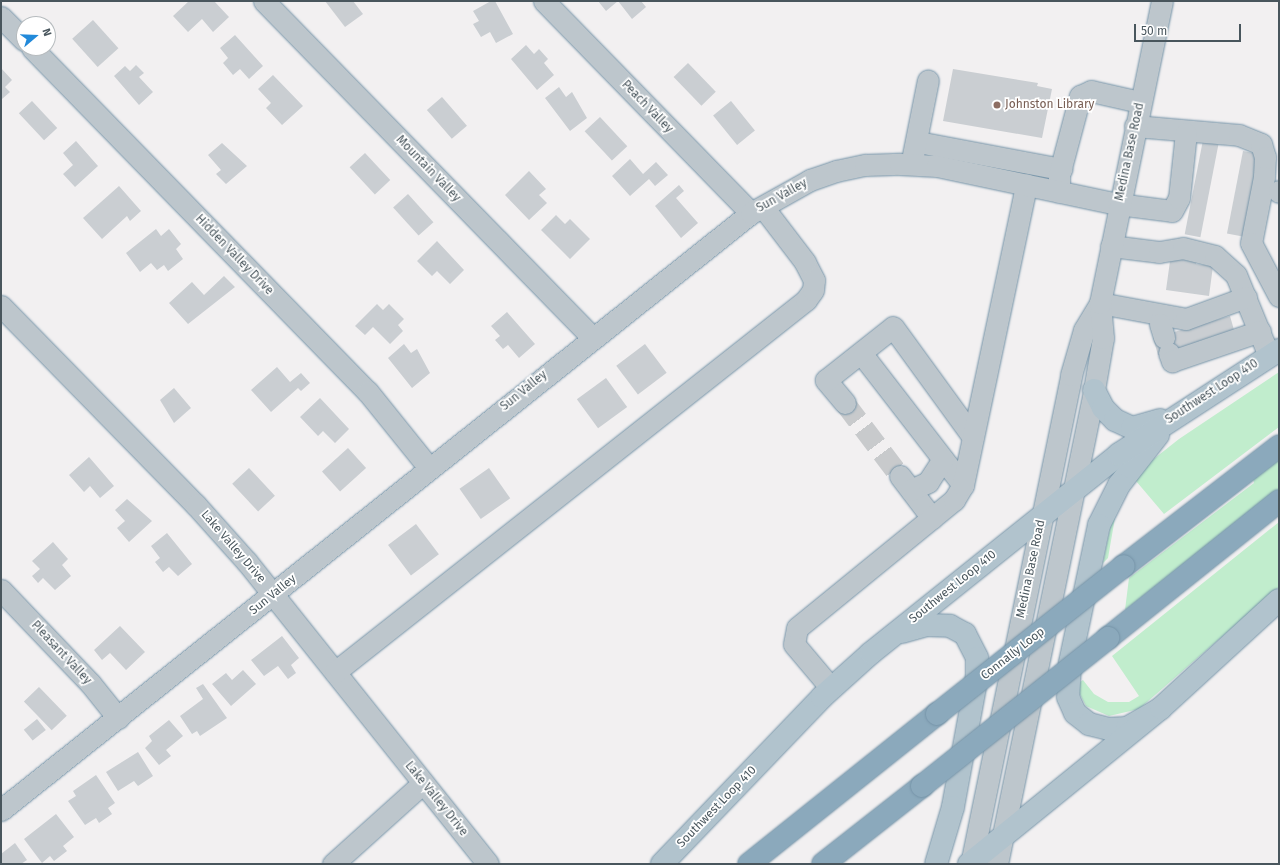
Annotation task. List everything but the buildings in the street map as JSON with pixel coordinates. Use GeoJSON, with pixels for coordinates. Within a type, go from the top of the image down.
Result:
{"type":"FeatureCollection","features":[{"type":"Feature","properties":{"kind":"highway","name":"Connally Loop"},"geometry":{"type":"LineString","coordinates":[[748,864],[1124,566],[1279,446]]}},
{"type":"Feature","properties":{"kind":"highway"},"geometry":{"type":"LineString","coordinates":[[823,864],[1279,501]]}},
{"type":"Feature","properties":{"kind":"main road","name":"Southwest Loop 410"},"geometry":{"type":"LineString","coordinates":[[662,864],[831,688],[889,638],[1074,490],[1172,417],[1274,353]]}},
{"type":"Feature","properties":{"kind":"main road"},"geometry":{"type":"LineString","coordinates":[[1094,390],[1103,408],[1115,420],[1132,428],[1172,417]]}},
{"type":"Feature","properties":{"kind":"main road"},"geometry":{"type":"LineString","coordinates":[[1161,708],[1127,728],[1109,729],[1089,724],[1075,713],[1068,697],[1070,663],[1099,525],[1119,485],[1172,417]]}},
{"type":"Feature","properties":{"kind":"main road"},"geometry":{"type":"LineString","coordinates":[[970,864],[1161,708],[1279,600]]}},
{"type":"Feature","properties":{"kind":"main road"},"geometry":{"type":"LineString","coordinates":[[889,638],[917,627],[946,625],[965,634],[977,658],[977,676],[953,808],[936,864]]}},
{"type":"Feature","properties":{"kind":"street","name":"Mountain Valley"},"geometry":{"type":"LineString","coordinates":[[264,1],[592,336]]}},
{"type":"Feature","properties":{"kind":"street","name":"Peach Valley"},"geometry":{"type":"LineString","coordinates":[[335,672],[806,300],[813,290],[814,280],[805,262],[757,210],[544,1]]}},
{"type":"Feature","properties":{"kind":"street","name":"Medina Base Road"},"geometry":{"type":"LineString","coordinates":[[997,864],[1004,836],[1094,390],[1103,338],[1100,303],[1118,204],[1162,1]]}},
{"type":"Feature","properties":{"kind":"street"},"geometry":{"type":"LineString","coordinates":[[1,17],[16,32]]}},
{"type":"Feature","properties":{"kind":"street","name":"Hidden Valley Drive"},"geometry":{"type":"LineString","coordinates":[[40,56],[368,392],[429,468]]}},
{"type":"Feature","properties":{"kind":"street"},"geometry":{"type":"LineString","coordinates":[[912,165],[918,142],[917,130],[928,80]]}},
{"type":"Feature","properties":{"kind":"street"},"geometry":{"type":"LineString","coordinates":[[1059,192],[1061,169],[1075,103],[1080,96],[1091,91],[1140,102]]}},
{"type":"Feature","properties":{"kind":"street"},"geometry":{"type":"LineString","coordinates":[[1135,126],[1186,133],[1239,135],[1261,144],[1265,157],[1264,177],[1251,243],[1279,296]]}},
{"type":"Feature","properties":{"kind":"street","name":"Sun Valley"},"geometry":{"type":"LineString","coordinates":[[1,810],[274,594],[592,336],[757,210],[810,180],[836,172],[865,165],[912,165],[936,166],[1118,204],[1172,211],[1179,198],[1186,133]]}},
{"type":"Feature","properties":{"kind":"street"},"geometry":{"type":"LineString","coordinates":[[918,142],[1061,169]]}},
{"type":"Feature","properties":{"kind":"street"},"geometry":{"type":"LineString","coordinates":[[831,688],[794,644],[796,628],[954,500],[963,485],[1026,185]]}},
{"type":"Feature","properties":{"kind":"street"},"geometry":{"type":"LineString","coordinates":[[1111,246],[1159,252],[1183,248],[1215,256],[1236,275],[1260,331],[1274,353]]}},
{"type":"Feature","properties":{"kind":"street"},"geometry":{"type":"LineString","coordinates":[[1100,303],[1186,319],[1246,297]]}},
{"type":"Feature","properties":{"kind":"street","name":"Medina Base Road"},"geometry":{"type":"LineString","coordinates":[[970,864],[1071,375],[1084,330],[1100,303]]}},
{"type":"Feature","properties":{"kind":"street","name":"Lake Valley Drive"},"geometry":{"type":"LineString","coordinates":[[1,306],[196,505],[274,594],[488,864]]}},
{"type":"Feature","properties":{"kind":"street"},"geometry":{"type":"LineString","coordinates":[[1163,315],[1160,324],[1172,361],[1260,331]]}},
{"type":"Feature","properties":{"kind":"street"},"geometry":{"type":"LineString","coordinates":[[845,403],[826,380],[893,327],[974,437]]}},
{"type":"Feature","properties":{"kind":"street"},"geometry":{"type":"LineString","coordinates":[[860,353],[963,485]]}},
{"type":"Feature","properties":{"kind":"street"},"geometry":{"type":"LineString","coordinates":[[932,518],[906,483],[928,482],[943,459]]}},
{"type":"Feature","properties":{"kind":"street","name":"Pleasant Valley"},"geometry":{"type":"LineString","coordinates":[[1,590],[90,683],[118,718]]}},
{"type":"Feature","properties":{"kind":"street"},"geometry":{"type":"LineString","coordinates":[[333,864],[423,783]]}},
{"type":"Feature","properties":{"kind":"green space"},"geometry":{"type":"Polygon","coordinates":[[[1279,372],[1279,427],[1164,514],[1136,481],[1126,491],[1116,512],[1108,558],[1103,563],[1114,509],[1136,473],[1179,439],[1279,372]]]}},
{"type":"Feature","properties":{"kind":"green space"},"geometry":{"type":"Polygon","coordinates":[[[1279,459],[1279,489],[1125,610],[1129,578],[1254,483],[1253,479],[1279,459]]]}},
{"type":"Feature","properties":{"kind":"green space"},"geometry":{"type":"Polygon","coordinates":[[[1279,522],[1279,587],[1139,709],[1109,716],[1086,706],[1075,685],[1083,680],[1094,694],[1108,702],[1129,702],[1139,696],[1112,656],[1279,522]]]}},
{"type":"Feature","properties":{"kind":"tunnel"},"geometry":{"type":"LineString","coordinates":[[845,403],[900,476]]}},
{"type":"Feature","properties":{"kind":"place","name":"Johnston Library"},"geometry":{"type":"Point","coordinates":[997,105]}}]}
